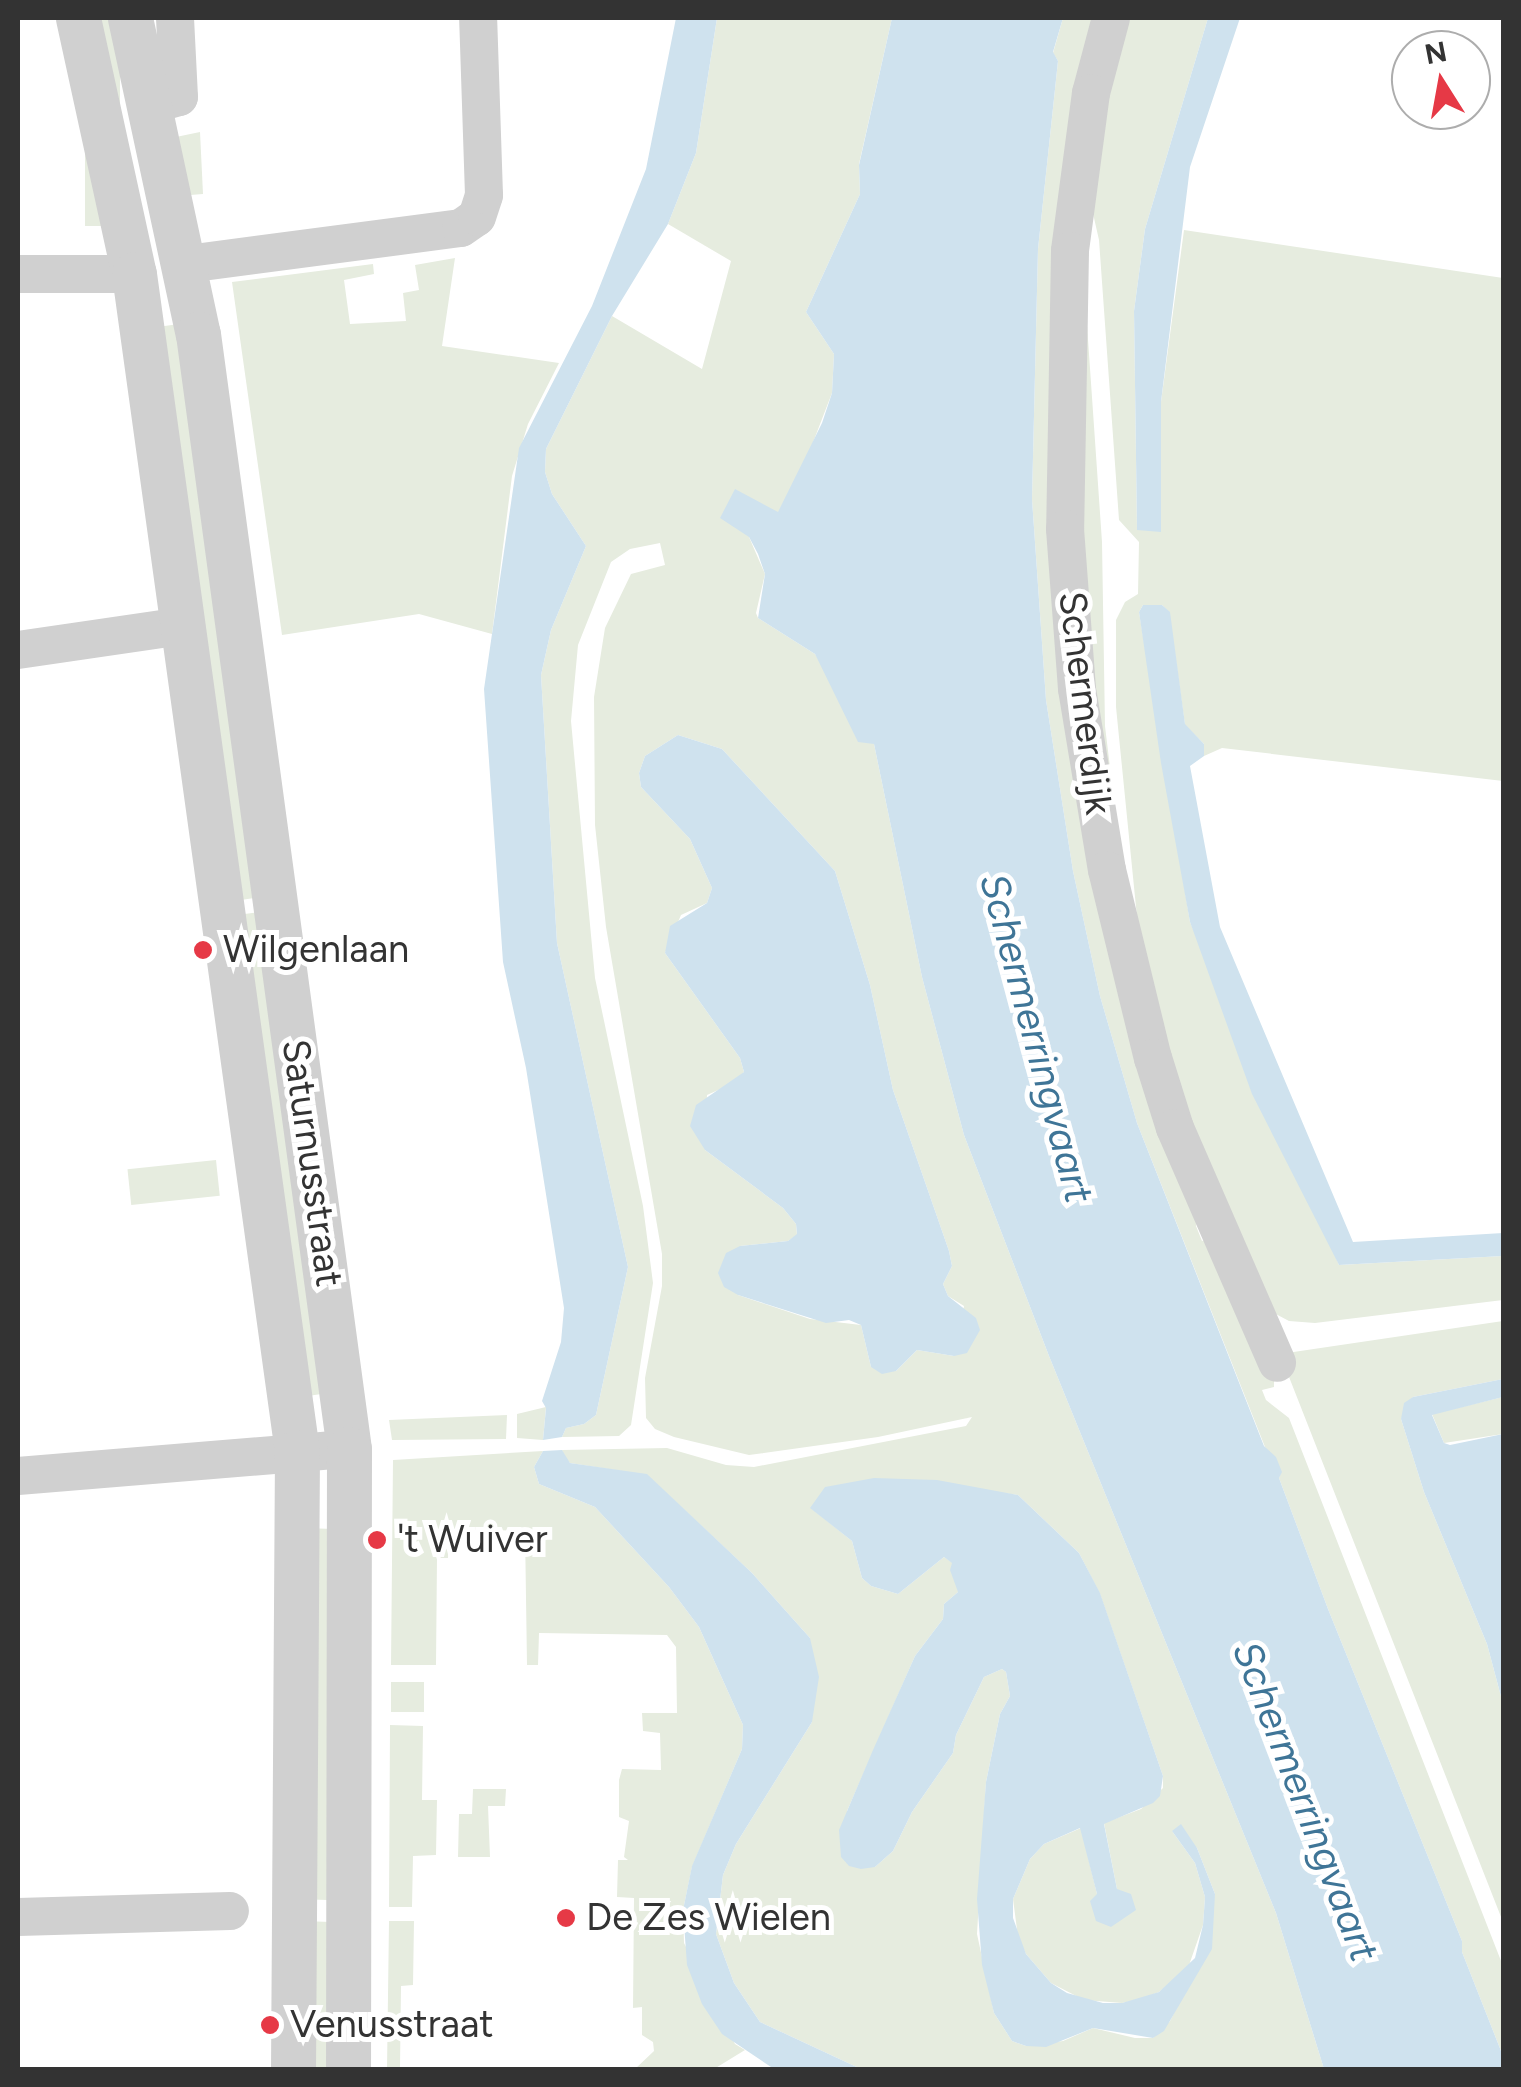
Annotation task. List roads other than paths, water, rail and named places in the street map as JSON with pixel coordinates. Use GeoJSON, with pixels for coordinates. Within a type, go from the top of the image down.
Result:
{"type":"FeatureCollection","features":[{"type":"Feature","properties":{"kind":"street","name":"Saturnusstraat"},"geometry":{"type":"LineString","coordinates":[[78,18],[134,274],[296,1452],[293,2070]]}},
{"type":"Feature","properties":{"kind":"street","name":"Saturnusstraat"},"geometry":{"type":"LineString","coordinates":[[130,18],[186,264],[238,610],[349,1448],[348,2070]]}},
{"type":"Feature","properties":{"kind":"street"},"geometry":{"type":"LineString","coordinates":[[151,105],[179,96],[175,18]]}},
{"type":"Feature","properties":{"kind":"street"},"geometry":{"type":"LineString","coordinates":[[18,274],[134,274],[462,228],[477,217],[484,195],[478,18]]}},
{"type":"Feature","properties":{"kind":"street","name":"Schermerdijk"},"geometry":{"type":"LineString","coordinates":[[1111,18],[1081,153],[1068,288],[1065,530],[1077,689],[1107,870],[1152,1058],[1175,1128],[1277,1363]]}},
{"type":"Feature","properties":{"kind":"street"},"geometry":{"type":"LineString","coordinates":[[18,650],[182,626]]}},
{"type":"Feature","properties":{"kind":"street"},"geometry":{"type":"LineString","coordinates":[[18,1476],[349,1448]]}},
{"type":"Feature","properties":{"kind":"street"},"geometry":{"type":"LineString","coordinates":[[18,1917],[230,1911]]}},
{"type":"Feature","properties":{"kind":"water"},"geometry":{"type":"Polygon","coordinates":[[[676,18],[717,18],[696,153],[668,224],[612,316],[546,449],[545,472],[552,494],[586,546],[551,630],[541,675],[557,943],[628,1267],[596,1415],[584,1424],[566,1428],[562,1437],[543,1440],[546,1408],[542,1401],[561,1342],[564,1308],[526,1068],[503,962],[484,689],[519,448],[592,306],[646,169],[676,18]]]}},
{"type":"Feature","properties":{"kind":"water","name":"Schermerringvaart"},"geometry":{"type":"Polygon","coordinates":[[[892,18],[1063,18],[1053,52],[1058,61],[1038,249],[1032,499],[1046,700],[1073,871],[1100,996],[1137,1123],[1264,1446],[1276,1457],[1282,1472],[1279,1478],[1328,1609],[1462,1941],[1462,1952],[1503,2056],[1503,2069],[1324,2069],[1276,1913],[1049,1356],[964,1135],[922,977],[874,744],[858,742],[815,654],[758,618],[765,574],[758,554],[749,537],[720,518],[735,489],[778,512],[822,423],[832,393],[834,354],[806,312],[860,194],[859,165],[892,18]]]}},
{"type":"Feature","properties":{"kind":"water"},"geometry":{"type":"Polygon","coordinates":[[[1208,18],[1240,18],[1190,167],[1161,402],[1161,532],[1137,530],[1134,311],[1145,229],[1208,18]]]}},
{"type":"Feature","properties":{"kind":"water"},"geometry":{"type":"Polygon","coordinates":[[[1143,605],[1162,605],[1170,612],[1185,724],[1204,744],[1204,756],[1190,766],[1220,927],[1353,1242],[1503,1233],[1503,1256],[1339,1265],[1252,1094],[1190,922],[1161,763],[1139,612],[1143,605]]]}},
{"type":"Feature","properties":{"kind":"water"},"geometry":{"type":"Polygon","coordinates":[[[678,735],[722,749],[835,871],[870,985],[893,1090],[949,1251],[952,1266],[943,1284],[948,1296],[976,1318],[980,1330],[967,1353],[954,1356],[917,1350],[896,1371],[882,1374],[871,1367],[861,1325],[849,1320],[826,1323],[724,1287],[718,1273],[726,1253],[740,1246],[788,1241],[797,1234],[796,1224],[783,1208],[705,1150],[690,1126],[696,1105],[744,1072],[740,1058],[665,953],[670,926],[707,903],[712,888],[690,839],[641,787],[639,773],[645,756],[678,735]]]}},
{"type":"Feature","properties":{"kind":"water"},"geometry":{"type":"Polygon","coordinates":[[[1503,1379],[1503,1397],[1432,1415],[1444,1443],[1450,1445],[1503,1434],[1503,1704],[1487,1644],[1424,1492],[1401,1419],[1404,1403],[1413,1397],[1503,1379]]]}},
{"type":"Feature","properties":{"kind":"water"},"geometry":{"type":"Polygon","coordinates":[[[562,1450],[570,1463],[647,1474],[752,1573],[810,1638],[819,1677],[812,1722],[736,1844],[723,1875],[716,1934],[734,1983],[760,2022],[861,2069],[774,2069],[722,2034],[702,2004],[687,1965],[683,1910],[692,1866],[742,1749],[743,1725],[699,1627],[669,1587],[595,1507],[539,1484],[534,1467],[543,1451],[562,1450]]]}},
{"type":"Feature","properties":{"kind":"water"},"geometry":{"type":"Polygon","coordinates":[[[874,1478],[937,1480],[1018,1495],[1079,1553],[1100,1593],[1163,1776],[1160,1796],[1153,1803],[1104,1824],[1117,1889],[1131,1894],[1136,1910],[1111,1927],[1096,1921],[1090,1901],[1097,1894],[1080,1828],[1044,1844],[1030,1859],[1013,1899],[1013,1918],[1026,1954],[1051,1983],[1067,1993],[1103,2003],[1122,2003],[1159,1992],[1195,1958],[1203,1925],[1205,1897],[1195,1863],[1172,1831],[1181,1824],[1197,1848],[1215,1894],[1212,1949],[1164,2031],[1153,2038],[1093,2028],[1046,2047],[1026,2046],[1012,2041],[994,2013],[982,1965],[977,1899],[986,1782],[1000,1714],[1010,1696],[1002,1669],[984,1677],[956,1735],[953,1753],[912,1812],[893,1851],[875,1867],[861,1869],[849,1866],[841,1857],[839,1830],[873,1750],[915,1656],[943,1619],[944,1604],[958,1592],[950,1570],[952,1563],[944,1557],[898,1594],[871,1586],[862,1578],[852,1541],[810,1508],[825,1487],[874,1478]]]}},
{"type":"Feature","properties":{"kind":"place","name":"Wilgenlaan"},"geometry":{"type":"Point","coordinates":[203,950]}},
{"type":"Feature","properties":{"kind":"place","name":"'t Wuiver"},"geometry":{"type":"Point","coordinates":[377,1540]}},
{"type":"Feature","properties":{"kind":"place","name":"De Zes Wielen"},"geometry":{"type":"Point","coordinates":[566,1918]}},
{"type":"Feature","properties":{"kind":"place","name":"Venusstraat"},"geometry":{"type":"Point","coordinates":[270,2025]}}]}
